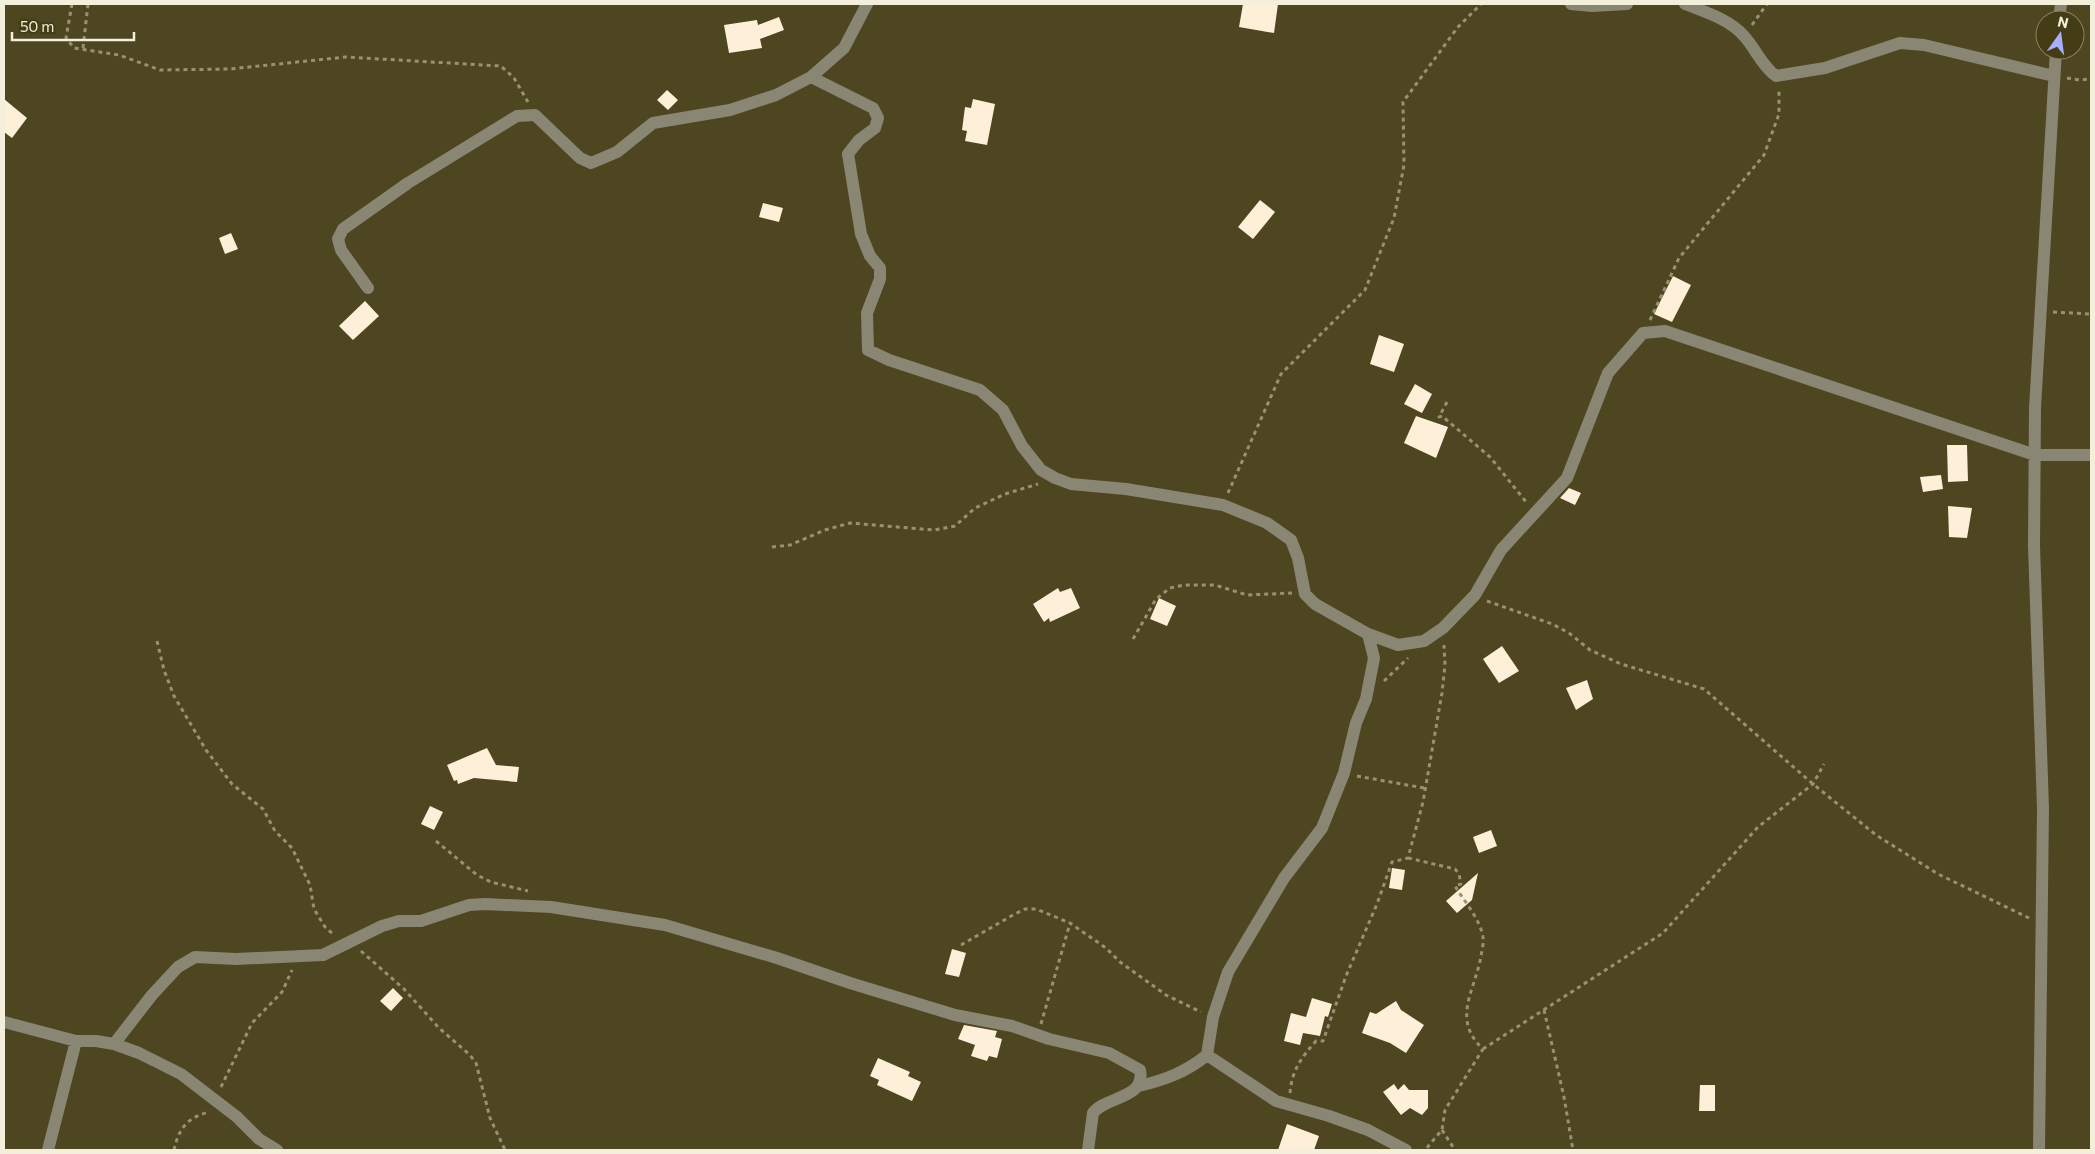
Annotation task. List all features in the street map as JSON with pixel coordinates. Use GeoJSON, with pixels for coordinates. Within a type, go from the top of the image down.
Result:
{"type":"FeatureCollection","features":[{"type":"Feature","properties":{"kind":"street"},"geometry":{"type":"LineString","coordinates":[[368,288],[341,250],[338,239],[343,229],[408,183],[517,116],[535,115],[580,158],[591,164],[616,152],[653,122],[730,110],[776,94],[811,77],[844,48],[866,4]]}},
{"type":"Feature","properties":{"kind":"street"},"geometry":{"type":"LineString","coordinates":[[1571,4],[1592,6],[1627,4]]}},
{"type":"Feature","properties":{"kind":"street"},"geometry":{"type":"LineString","coordinates":[[1685,4],[1727,22],[1744,35],[1766,68],[1776,76],[1825,68],[1900,43],[1924,45],[2054,76]]}},
{"type":"Feature","properties":{"kind":"street"},"geometry":{"type":"LineString","coordinates":[[2039,1150],[2042,808],[2034,546],[2035,455],[2039,311],[2055,60]]}},
{"type":"Feature","properties":{"kind":"street"},"geometry":{"type":"LineString","coordinates":[[811,77],[873,108],[878,118],[875,128],[859,140],[848,154],[861,234],[870,256],[880,268],[880,279],[867,313],[868,350],[889,360],[980,390],[1003,410],[1022,446],[1041,470],[1055,478],[1071,484],[1126,489],[1223,505],[1267,524],[1291,540],[1298,558],[1305,594],[1315,604],[1368,634],[1398,645],[1424,641],[1443,628],[1475,595],[1502,550],[1567,478],[1608,373],[1643,334],[1665,332],[2035,455],[2091,455]]}},
{"type":"Feature","properties":{"kind":"street"},"geometry":{"type":"LineString","coordinates":[[1088,1150],[1093,1113],[1096,1108],[1139,1086],[1169,1079],[1192,1067],[1207,1055],[1213,1017],[1228,972],[1284,878],[1322,828],[1344,773],[1356,723],[1366,699],[1374,658],[1368,634]]}},
{"type":"Feature","properties":{"kind":"street"},"geometry":{"type":"LineString","coordinates":[[114,1044],[152,995],[186,960],[194,957],[236,959],[323,955],[382,926],[399,921],[421,921],[469,905],[551,907],[665,925],[777,958],[954,1015],[1012,1026],[1037,1036],[1109,1053],[1140,1070],[1142,1079],[1139,1086]]}},
{"type":"Feature","properties":{"kind":"street"},"geometry":{"type":"LineString","coordinates":[[4,1022],[76,1041],[96,1041],[114,1044],[139,1053],[181,1074],[237,1117],[259,1139],[277,1150]]}},
{"type":"Feature","properties":{"kind":"street"},"geometry":{"type":"LineString","coordinates":[[48,1150],[76,1041]]}},
{"type":"Feature","properties":{"kind":"street"},"geometry":{"type":"LineString","coordinates":[[1207,1055],[1276,1101],[1329,1116],[1368,1130],[1406,1150]]}},
{"type":"Feature","properties":{"kind":"path"},"geometry":{"type":"LineString","coordinates":[[72,4],[66,38],[74,48],[119,55],[160,70],[230,69],[346,57],[501,66],[514,78],[535,115]]}},
{"type":"Feature","properties":{"kind":"path"},"geometry":{"type":"LineString","coordinates":[[83,48],[88,4]]}},
{"type":"Feature","properties":{"kind":"path"},"geometry":{"type":"LineString","coordinates":[[1223,505],[1281,374],[1365,290],[1394,218],[1404,165],[1403,102],[1458,27],[1481,4]]}},
{"type":"Feature","properties":{"kind":"path"},"geometry":{"type":"LineString","coordinates":[[1744,35],[1767,4]]}},
{"type":"Feature","properties":{"kind":"path"},"geometry":{"type":"LineString","coordinates":[[1643,334],[1679,258],[1764,155],[1779,114],[1779,87],[1776,76]]}},
{"type":"Feature","properties":{"kind":"path"},"geometry":{"type":"LineString","coordinates":[[2054,76],[2079,80],[2091,79]]}},
{"type":"Feature","properties":{"kind":"path"},"geometry":{"type":"LineString","coordinates":[[2039,311],[2091,314]]}},
{"type":"Feature","properties":{"kind":"path"},"geometry":{"type":"LineString","coordinates":[[1447,402],[1439,418],[1442,416],[1490,457],[1534,513]]}},
{"type":"Feature","properties":{"kind":"path"},"geometry":{"type":"LineString","coordinates":[[772,547],[790,545],[825,530],[850,523],[934,530],[954,526],[975,508],[1004,494],[1055,478]]}},
{"type":"Feature","properties":{"kind":"path"},"geometry":{"type":"LineString","coordinates":[[1133,639],[1156,599],[1170,588],[1184,585],[1215,585],[1247,595],[1286,592],[1305,594]]}},
{"type":"Feature","properties":{"kind":"path"},"geometry":{"type":"LineString","coordinates":[[1475,595],[1496,606],[1552,624],[1569,633],[1590,650],[1621,664],[1704,689],[1813,784],[1876,835],[1938,874],[2041,924]]}},
{"type":"Feature","properties":{"kind":"path"},"geometry":{"type":"LineString","coordinates":[[1408,858],[1423,802],[1442,693],[1445,665],[1443,628]]}},
{"type":"Feature","properties":{"kind":"path"},"geometry":{"type":"LineString","coordinates":[[157,640],[164,670],[174,696],[206,750],[232,784],[263,809],[275,831],[292,848],[310,885],[314,909],[325,927],[380,966],[439,1028],[470,1055],[480,1073],[490,1118],[505,1150]]}},
{"type":"Feature","properties":{"kind":"path"},"geometry":{"type":"LineString","coordinates":[[1366,699],[1424,641]]}},
{"type":"Feature","properties":{"kind":"path"},"geometry":{"type":"LineString","coordinates":[[1425,1150],[1442,1130],[1445,1110],[1483,1048],[1663,933],[1758,827],[1813,784],[1824,764]]}},
{"type":"Feature","properties":{"kind":"path"},"geometry":{"type":"LineString","coordinates":[[1344,773],[1424,788]]}},
{"type":"Feature","properties":{"kind":"path"},"geometry":{"type":"LineString","coordinates":[[436,841],[477,875],[491,882],[531,893]]}},
{"type":"Feature","properties":{"kind":"path"},"geometry":{"type":"LineString","coordinates":[[1289,1106],[1294,1068],[1316,1041],[1323,1041],[1346,976],[1378,904],[1392,862],[1408,858],[1455,869],[1459,874],[1461,884],[1455,886],[1479,924],[1484,938],[1479,965],[1466,1012],[1467,1030],[1483,1048]]}},
{"type":"Feature","properties":{"kind":"path"},"geometry":{"type":"LineString","coordinates":[[961,945],[1025,909],[1036,909],[1070,924],[1106,948],[1120,962],[1166,995],[1213,1017]]}},
{"type":"Feature","properties":{"kind":"path"},"geometry":{"type":"LineString","coordinates":[[1037,1036],[1070,924]]}},
{"type":"Feature","properties":{"kind":"path"},"geometry":{"type":"LineString","coordinates":[[174,1150],[178,1135],[190,1119],[219,1104],[252,1023],[282,992],[291,975],[297,955]]}},
{"type":"Feature","properties":{"kind":"path"},"geometry":{"type":"LineString","coordinates":[[1544,1010],[1564,1097],[1573,1150]]}},
{"type":"Feature","properties":{"kind":"path"},"geometry":{"type":"LineString","coordinates":[[1442,1130],[1455,1150]]}},
{"type":"Feature","properties":{"kind":"building"},"geometry":{"type":"Polygon","coordinates":[[[1243,4],[1278,4],[1274,33],[1239,27],[1243,4]]]}},
{"type":"Feature","properties":{"kind":"building"},"geometry":{"type":"Polygon","coordinates":[[[779,17],[784,30],[760,39],[762,48],[729,53],[724,25],[757,20],[758,25],[779,17]]]}},
{"type":"Feature","properties":{"kind":"building"},"geometry":{"type":"Polygon","coordinates":[[[667,90],[678,100],[668,110],[657,100],[667,90]]]}},
{"type":"Feature","properties":{"kind":"building"},"geometry":{"type":"Polygon","coordinates":[[[4,99],[27,118],[12,138],[4,132],[4,99]]]}},
{"type":"Feature","properties":{"kind":"building"},"geometry":{"type":"Polygon","coordinates":[[[973,99],[995,104],[987,145],[965,141],[967,131],[962,130],[965,107],[971,108],[973,99]]]}},
{"type":"Feature","properties":{"kind":"building"},"geometry":{"type":"Polygon","coordinates":[[[1260,200],[1275,212],[1253,239],[1238,227],[1260,200]]]}},
{"type":"Feature","properties":{"kind":"building"},"geometry":{"type":"Polygon","coordinates":[[[763,203],[783,208],[779,222],[759,217],[763,203]]]}},
{"type":"Feature","properties":{"kind":"building"},"geometry":{"type":"Polygon","coordinates":[[[231,233],[238,249],[225,254],[219,238],[231,233]]]}},
{"type":"Feature","properties":{"kind":"building"},"geometry":{"type":"Polygon","coordinates":[[[1673,276],[1691,285],[1672,322],[1654,314],[1673,276]]]}},
{"type":"Feature","properties":{"kind":"building"},"geometry":{"type":"Polygon","coordinates":[[[365,301],[379,316],[353,340],[339,326],[365,301]]]}},
{"type":"Feature","properties":{"kind":"building"},"geometry":{"type":"Polygon","coordinates":[[[1379,335],[1404,344],[1394,372],[1370,364],[1379,335]]]}},
{"type":"Feature","properties":{"kind":"building"},"geometry":{"type":"Polygon","coordinates":[[[1415,384],[1432,394],[1422,413],[1404,404],[1415,384]]]}},
{"type":"Feature","properties":{"kind":"building"},"geometry":{"type":"Polygon","coordinates":[[[1416,416],[1448,427],[1436,458],[1404,443],[1416,416]]]}},
{"type":"Feature","properties":{"kind":"building"},"geometry":{"type":"Polygon","coordinates":[[[1947,445],[1967,445],[1968,481],[1948,482],[1947,445]]]}},
{"type":"Feature","properties":{"kind":"building"},"geometry":{"type":"Polygon","coordinates":[[[1941,475],[1943,489],[1923,492],[1920,477],[1941,475]]]}},
{"type":"Feature","properties":{"kind":"building"},"geometry":{"type":"Polygon","coordinates":[[[1569,488],[1581,493],[1575,505],[1560,498],[1569,488]]]}},
{"type":"Feature","properties":{"kind":"building"},"geometry":{"type":"Polygon","coordinates":[[[1948,506],[1972,508],[1967,538],[1949,537],[1948,506]]]}},
{"type":"Feature","properties":{"kind":"building"},"geometry":{"type":"Polygon","coordinates":[[[1058,588],[1060,592],[1071,588],[1080,608],[1050,622],[1049,618],[1044,622],[1033,604],[1058,588]]]}},
{"type":"Feature","properties":{"kind":"building"},"geometry":{"type":"Polygon","coordinates":[[[1159,598],[1176,606],[1167,626],[1150,619],[1159,598]]]}},
{"type":"Feature","properties":{"kind":"building"},"geometry":{"type":"Polygon","coordinates":[[[1502,646],[1519,671],[1499,683],[1483,659],[1502,646]]]}},
{"type":"Feature","properties":{"kind":"building"},"geometry":{"type":"Polygon","coordinates":[[[1587,680],[1593,699],[1576,710],[1566,688],[1587,680]]]}},
{"type":"Feature","properties":{"kind":"building"},"geometry":{"type":"Polygon","coordinates":[[[487,748],[496,765],[519,767],[517,782],[474,778],[458,784],[457,780],[454,781],[447,765],[487,748]]]}},
{"type":"Feature","properties":{"kind":"building"},"geometry":{"type":"Polygon","coordinates":[[[430,806],[443,812],[434,830],[421,824],[430,806]]]}},
{"type":"Feature","properties":{"kind":"building"},"geometry":{"type":"Polygon","coordinates":[[[1491,830],[1497,846],[1479,853],[1473,837],[1491,830]]]}},
{"type":"Feature","properties":{"kind":"building"},"geometry":{"type":"Polygon","coordinates":[[[1392,868],[1405,870],[1402,890],[1389,888],[1392,868]]]}},
{"type":"Feature","properties":{"kind":"building"},"geometry":{"type":"Polygon","coordinates":[[[1478,873],[1472,900],[1457,913],[1446,901],[1478,873]]]}},
{"type":"Feature","properties":{"kind":"building"},"geometry":{"type":"Polygon","coordinates":[[[952,949],[966,953],[959,977],[945,974],[952,949]]]}},
{"type":"Feature","properties":{"kind":"building"},"geometry":{"type":"Polygon","coordinates":[[[393,988],[403,998],[391,1011],[380,1001],[393,988]]]}},
{"type":"Feature","properties":{"kind":"building"},"geometry":{"type":"Polygon","coordinates":[[[1312,998],[1332,1004],[1328,1017],[1325,1016],[1320,1036],[1303,1033],[1300,1045],[1284,1041],[1291,1013],[1306,1017],[1312,998]]]}},
{"type":"Feature","properties":{"kind":"building"},"geometry":{"type":"Polygon","coordinates":[[[1396,1001],[1401,1010],[1424,1025],[1406,1053],[1390,1043],[1362,1033],[1370,1012],[1376,1014],[1396,1001]]]}},
{"type":"Feature","properties":{"kind":"building"},"geometry":{"type":"Polygon","coordinates":[[[964,1025],[997,1031],[995,1037],[1002,1039],[997,1058],[989,1056],[987,1061],[971,1056],[975,1045],[958,1039],[964,1025]]]}},
{"type":"Feature","properties":{"kind":"building"},"geometry":{"type":"Polygon","coordinates":[[[878,1058],[910,1072],[908,1076],[921,1082],[912,1101],[877,1085],[879,1080],[870,1076],[878,1058]]]}},
{"type":"Feature","properties":{"kind":"building"},"geometry":{"type":"Polygon","coordinates":[[[1394,1084],[1398,1090],[1404,1084],[1409,1090],[1428,1090],[1428,1108],[1422,1115],[1410,1108],[1401,1115],[1383,1092],[1394,1084]]]}},
{"type":"Feature","properties":{"kind":"building"},"geometry":{"type":"Polygon","coordinates":[[[1700,1085],[1715,1085],[1715,1111],[1699,1111],[1700,1085]]]}},
{"type":"Feature","properties":{"kind":"building"},"geometry":{"type":"Polygon","coordinates":[[[1287,1124],[1319,1136],[1314,1150],[1278,1150],[1287,1124]]]}}]}
